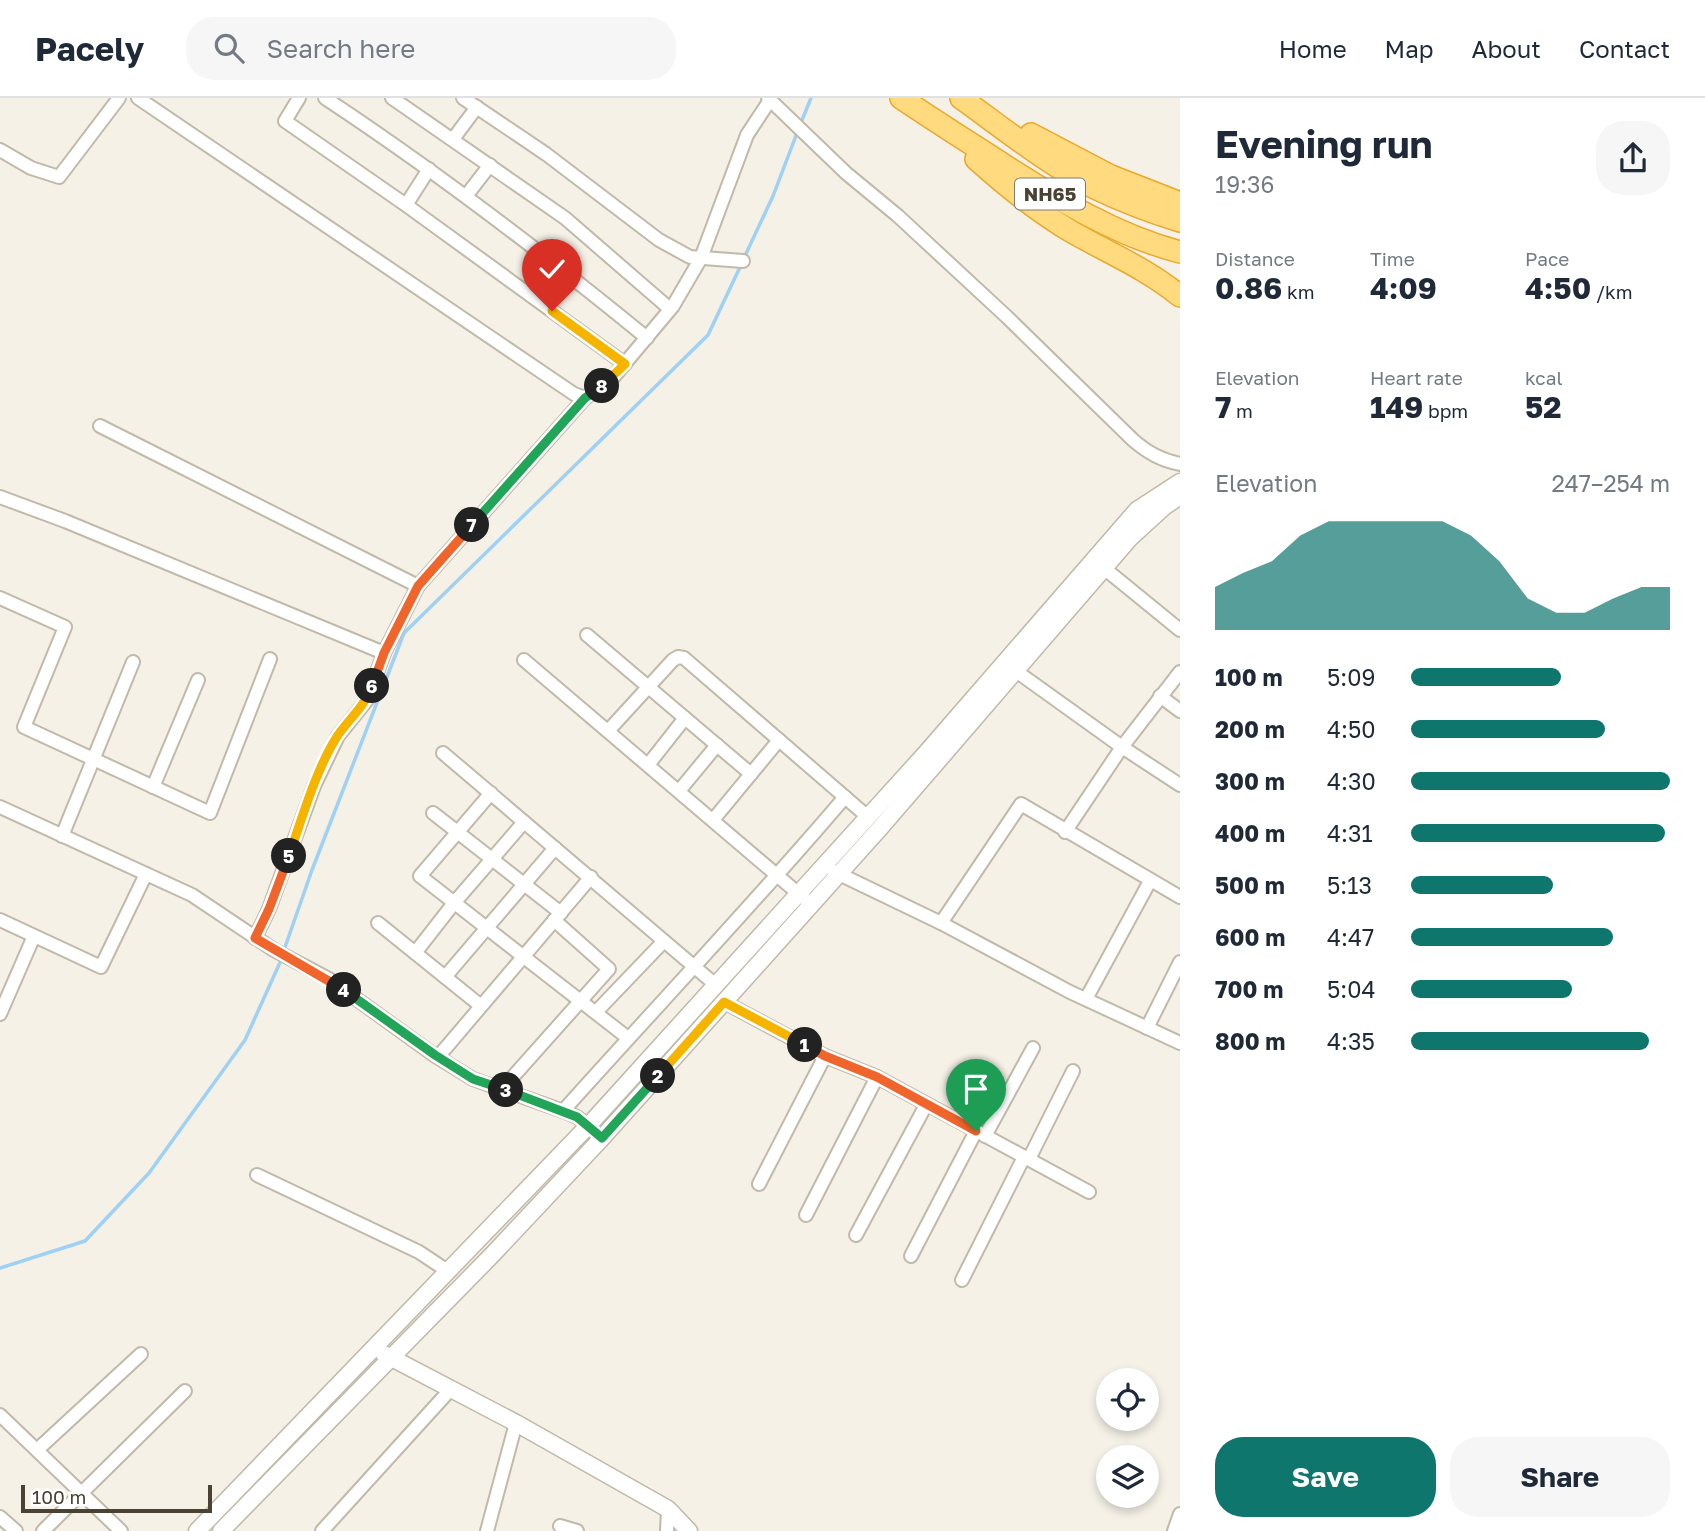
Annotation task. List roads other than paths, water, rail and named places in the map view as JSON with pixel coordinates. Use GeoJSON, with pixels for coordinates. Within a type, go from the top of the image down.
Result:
{"type":"FeatureCollection","features":[{"type":"Feature","properties":{"kind":"highway","name":"NH65"},"geometry":{"type":"LineString","coordinates":[[901,98],[1069,207],[1112,229],[1149,244],[1180,252]]}},
{"type":"Feature","properties":{"kind":"highway","name":"NH65"},"geometry":{"type":"LineString","coordinates":[[963,98],[1054,164],[1094,188],[1180,221]]}},
{"type":"Feature","properties":{"kind":"highway"},"geometry":{"type":"LineString","coordinates":[[963,98],[1111,176],[1180,203]]}},
{"type":"Feature","properties":{"kind":"highway"},"geometry":{"type":"LineString","coordinates":[[930,117],[1000,180],[1036,207],[1070,230],[1140,268],[1180,296]]}},
{"type":"Feature","properties":{"kind":"street"},"geometry":{"type":"LineString","coordinates":[[0,150],[31,168],[60,177],[119,98]]}},
{"type":"Feature","properties":{"kind":"street"},"geometry":{"type":"LineString","coordinates":[[138,98],[574,394],[585,398]]}},
{"type":"Feature","properties":{"kind":"street"},"geometry":{"type":"LineString","coordinates":[[299,98],[285,121],[625,364]]}},
{"type":"Feature","properties":{"kind":"street"},"geometry":{"type":"LineString","coordinates":[[324,98],[466,196],[647,338]]}},
{"type":"Feature","properties":{"kind":"street"},"geometry":{"type":"LineString","coordinates":[[392,98],[565,218],[670,309]]}},
{"type":"Feature","properties":{"kind":"street"},"geometry":{"type":"LineString","coordinates":[[463,98],[546,154],[659,240],[690,257],[743,261]]}},
{"type":"Feature","properties":{"kind":"street"},"geometry":{"type":"LineString","coordinates":[[255,938],[269,909],[314,786],[338,736],[368,700],[384,653],[418,586],[585,398],[611,380],[670,309],[701,258],[747,135],[769,99],[828,156],[958,271],[1133,440],[1148,453],[1180,464]]}},
{"type":"Feature","properties":{"kind":"street"},"geometry":{"type":"LineString","coordinates":[[453,139],[477,107]]}},
{"type":"Feature","properties":{"kind":"street"},"geometry":{"type":"LineString","coordinates":[[466,196],[489,165]]}},
{"type":"Feature","properties":{"kind":"street"},"geometry":{"type":"LineString","coordinates":[[406,205],[429,169]]}},
{"type":"Feature","properties":{"kind":"street"},"geometry":{"type":"LineString","coordinates":[[100,426],[418,586]]}},
{"type":"Feature","properties":{"kind":"street"},"geometry":{"type":"LineString","coordinates":[[197,1531],[376,1349],[717,986],[805,899],[1016,672],[1137,510],[1180,482]]}},
{"type":"Feature","properties":{"kind":"street"},"geometry":{"type":"LineString","coordinates":[[832,870],[868,817],[1003,662],[1099,564],[1180,496]]}},
{"type":"Feature","properties":{"kind":"street"},"geometry":{"type":"LineString","coordinates":[[0,497],[65,521],[384,653]]}},
{"type":"Feature","properties":{"kind":"street"},"geometry":{"type":"LineString","coordinates":[[1099,564],[1180,630]]}},
{"type":"Feature","properties":{"kind":"street"},"geometry":{"type":"LineString","coordinates":[[0,598],[65,627],[24,727],[210,813],[270,659]]}},
{"type":"Feature","properties":{"kind":"street"},"geometry":{"type":"LineString","coordinates":[[587,635],[751,774]]}},
{"type":"Feature","properties":{"kind":"street"},"geometry":{"type":"LineString","coordinates":[[608,731],[673,660],[684,658],[868,817]]}},
{"type":"Feature","properties":{"kind":"street"},"geometry":{"type":"LineString","coordinates":[[524,660],[805,899]]}},
{"type":"Feature","properties":{"kind":"street"},"geometry":{"type":"LineString","coordinates":[[62,836],[133,662]]}},
{"type":"Feature","properties":{"kind":"street"},"geometry":{"type":"LineString","coordinates":[[1003,662],[1180,785]]}},
{"type":"Feature","properties":{"kind":"street"},"geometry":{"type":"LineString","coordinates":[[1065,832],[1122,747],[1180,672]]}},
{"type":"Feature","properties":{"kind":"street"},"geometry":{"type":"LineString","coordinates":[[153,787],[198,680]]}},
{"type":"Feature","properties":{"kind":"street"},"geometry":{"type":"LineString","coordinates":[[1160,696],[1180,710]]}},
{"type":"Feature","properties":{"kind":"street"},"geometry":{"type":"LineString","coordinates":[[648,765],[685,718]]}},
{"type":"Feature","properties":{"kind":"street"},"geometry":{"type":"LineString","coordinates":[[713,820],[779,740]]}},
{"type":"Feature","properties":{"kind":"street"},"geometry":{"type":"LineString","coordinates":[[679,791],[717,744]]}},
{"type":"Feature","properties":{"kind":"street"},"geometry":{"type":"LineString","coordinates":[[443,753],[717,986]]}},
{"type":"Feature","properties":{"kind":"street"},"geometry":{"type":"LineString","coordinates":[[491,793],[421,876],[628,1038]]}},
{"type":"Feature","properties":{"kind":"street"},"geometry":{"type":"LineString","coordinates":[[564,1111],[779,875],[845,797]]}},
{"type":"Feature","properties":{"kind":"street"},"geometry":{"type":"LineString","coordinates":[[941,923],[1021,804],[1180,897]]}},
{"type":"Feature","properties":{"kind":"street"},"geometry":{"type":"LineString","coordinates":[[0,807],[191,895],[274,950],[319,973],[473,1079],[564,1111],[589,1125],[602,1138]]}},
{"type":"Feature","properties":{"kind":"street"},"geometry":{"type":"LineString","coordinates":[[433,813],[524,884],[609,969],[502,1089]]}},
{"type":"Feature","properties":{"kind":"street"},"geometry":{"type":"LineString","coordinates":[[415,953],[524,822]]}},
{"type":"Feature","properties":{"kind":"street"},"geometry":{"type":"LineString","coordinates":[[445,977],[555,848]]}},
{"type":"Feature","properties":{"kind":"street"},"geometry":{"type":"LineString","coordinates":[[832,870],[1180,1044]]}},
{"type":"Feature","properties":{"kind":"street"},"geometry":{"type":"LineString","coordinates":[[0,920],[101,967],[146,874]]}},
{"type":"Feature","properties":{"kind":"street"},"geometry":{"type":"LineString","coordinates":[[438,1057],[591,877]]}},
{"type":"Feature","properties":{"kind":"street"},"geometry":{"type":"LineString","coordinates":[[1086,999],[1150,881]]}},
{"type":"Feature","properties":{"kind":"street"},"geometry":{"type":"LineString","coordinates":[[222,1531],[602,1138],[724,1002],[805,899]]}},
{"type":"Feature","properties":{"kind":"street"},"geometry":{"type":"LineString","coordinates":[[378,923],[481,1006]]}},
{"type":"Feature","properties":{"kind":"street"},"geometry":{"type":"LineString","coordinates":[[0,1014],[34,936]]}},
{"type":"Feature","properties":{"kind":"street"},"geometry":{"type":"LineString","coordinates":[[596,1012],[664,941]]}},
{"type":"Feature","properties":{"kind":"street"},"geometry":{"type":"LineString","coordinates":[[1147,1028],[1179,968]]}},
{"type":"Feature","properties":{"kind":"street"},"geometry":{"type":"LineString","coordinates":[[724,1002],[825,1056],[877,1077],[1089,1192]]}},
{"type":"Feature","properties":{"kind":"street"},"geometry":{"type":"LineString","coordinates":[[911,1256],[980,1134],[1033,1048]]}},
{"type":"Feature","properties":{"kind":"street"},"geometry":{"type":"LineString","coordinates":[[759,1184],[825,1056]]}},
{"type":"Feature","properties":{"kind":"street"},"geometry":{"type":"LineString","coordinates":[[962,1280],[1073,1071]]}},
{"type":"Feature","properties":{"kind":"street"},"geometry":{"type":"LineString","coordinates":[[806,1215],[877,1077]]}},
{"type":"Feature","properties":{"kind":"street"},"geometry":{"type":"LineString","coordinates":[[856,1235],[926,1105]]}},
{"type":"Feature","properties":{"kind":"street"},"geometry":{"type":"LineString","coordinates":[[257,1175],[419,1252],[449,1272]]}},
{"type":"Feature","properties":{"kind":"street"},"geometry":{"type":"LineString","coordinates":[[376,1349],[516,1423],[668,1509],[689,1531]]}},
{"type":"Feature","properties":{"kind":"street"},"geometry":{"type":"LineString","coordinates":[[37,1450],[141,1354]]}},
{"type":"Feature","properties":{"kind":"street"},"geometry":{"type":"LineString","coordinates":[[322,1531],[450,1390]]}},
{"type":"Feature","properties":{"kind":"street"},"geometry":{"type":"LineString","coordinates":[[43,1531],[186,1391]]}},
{"type":"Feature","properties":{"kind":"street"},"geometry":{"type":"LineString","coordinates":[[0,1415],[121,1531]]}},
{"type":"Feature","properties":{"kind":"street"},"geometry":{"type":"LineString","coordinates":[[487,1531],[516,1423]]}},
{"type":"Feature","properties":{"kind":"street"},"geometry":{"type":"LineString","coordinates":[[667,1531],[668,1509]]}},
{"type":"Feature","properties":{"kind":"street"},"geometry":{"type":"LineString","coordinates":[[1174,1531],[1180,1514]]}},
{"type":"Feature","properties":{"kind":"street"},"geometry":{"type":"LineString","coordinates":[[0,1517],[16,1531]]}},
{"type":"Feature","properties":{"kind":"street"},"geometry":{"type":"LineString","coordinates":[[560,1526],[577,1531]]}},
{"type":"Feature","properties":{"kind":"waterway"},"geometry":{"type":"LineString","coordinates":[[800,125],[811,98]]}},
{"type":"Feature","properties":{"kind":"waterway"},"geometry":{"type":"LineString","coordinates":[[744,258],[773,196],[797,133]]}},
{"type":"Feature","properties":{"kind":"waterway"},"geometry":{"type":"LineString","coordinates":[[284,950],[312,870],[404,633],[708,335],[741,265]]}},
{"type":"Feature","properties":{"kind":"waterway"},"geometry":{"type":"LineString","coordinates":[[0,1268],[85,1241],[149,1173],[245,1040],[282,958]]}}]}
